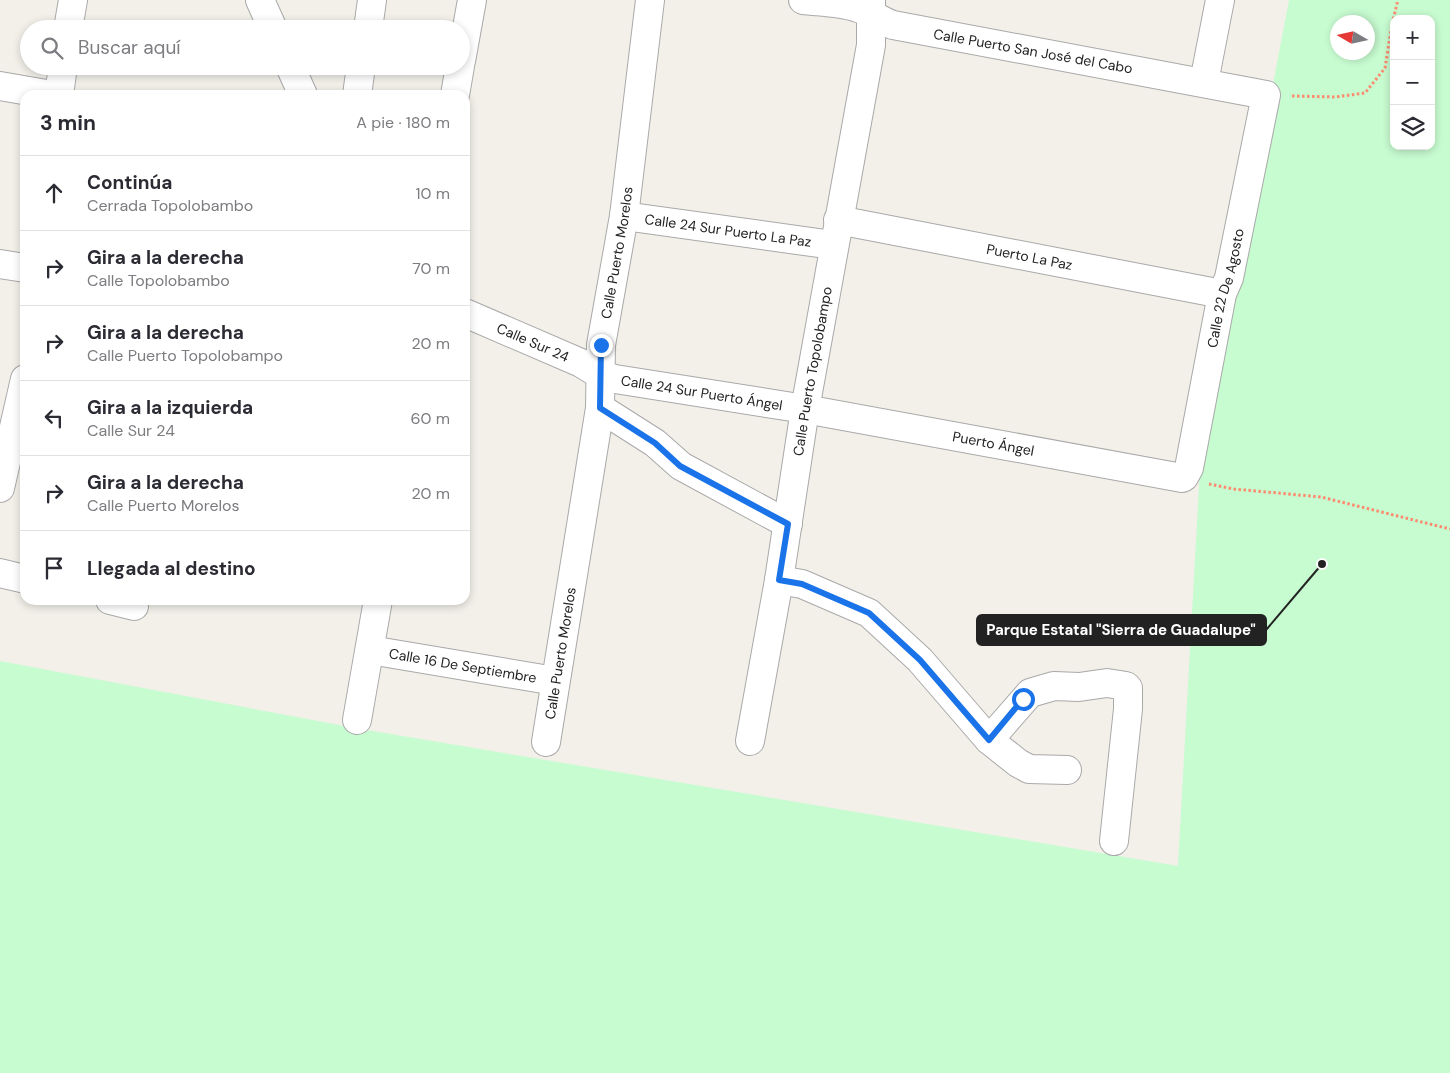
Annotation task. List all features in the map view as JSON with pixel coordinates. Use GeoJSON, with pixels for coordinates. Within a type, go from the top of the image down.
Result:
{"type":"FeatureCollection","features":[{"type":"Feature","properties":{"kind":"street"},"geometry":{"type":"LineString","coordinates":[[70,20],[73,0]]}},
{"type":"Feature","properties":{"kind":"street"},"geometry":{"type":"LineString","coordinates":[[260,0],[269,20]]}},
{"type":"Feature","properties":{"kind":"street"},"geometry":{"type":"LineString","coordinates":[[369,20],[372,0]]}},
{"type":"Feature","properties":{"kind":"street"},"geometry":{"type":"LineString","coordinates":[[468,20],[472,0]]}},
{"type":"Feature","properties":{"kind":"street","name":"Calle Puerto Morelos"},"geometry":{"type":"LineString","coordinates":[[546,742],[600,408],[601,345],[624,216],[650,0]]}},
{"type":"Feature","properties":{"kind":"street","name":"Calle Puerto San José del Cabo"},"geometry":{"type":"LineString","coordinates":[[803,0],[852,6],[865,10],[871,8],[883,22],[893,25],[1266,95]]}},
{"type":"Feature","properties":{"kind":"street"},"geometry":{"type":"LineString","coordinates":[[1204,82],[1220,0]]}},
{"type":"Feature","properties":{"kind":"street","name":"Calle Puerto Topolobampo"},"geometry":{"type":"LineString","coordinates":[[750,741],[779,580],[805,409],[871,45],[871,8]]}},
{"type":"Feature","properties":{"kind":"street"},"geometry":{"type":"LineString","coordinates":[[60,90],[62,75]]}},
{"type":"Feature","properties":{"kind":"street"},"geometry":{"type":"LineString","coordinates":[[294,75],[301,90]]}},
{"type":"Feature","properties":{"kind":"street"},"geometry":{"type":"LineString","coordinates":[[358,90],[360,75]]}},
{"type":"Feature","properties":{"kind":"street"},"geometry":{"type":"LineString","coordinates":[[456,90],[458,75]]}},
{"type":"Feature","properties":{"kind":"street"},"geometry":{"type":"LineString","coordinates":[[0,86],[23,90]]}},
{"type":"Feature","properties":{"kind":"street","name":"Calle 22 De Agosto"},"geometry":{"type":"LineString","coordinates":[[1182,478],[1186,475],[1189,468],[1222,294],[1229,278],[1266,95]]}},
{"type":"Feature","properties":{"kind":"street","name":"Calle 24 Sur Puerto La Paz"},"geometry":{"type":"LineString","coordinates":[[624,216],[836,232]]}},
{"type":"Feature","properties":{"kind":"street","name":"Puerto La Paz"},"geometry":{"type":"LineString","coordinates":[[836,232],[1222,294]]}},
{"type":"Feature","properties":{"kind":"street"},"geometry":{"type":"LineString","coordinates":[[0,264],[20,267]]}},
{"type":"Feature","properties":{"kind":"street","name":"Calle Sur 24"},"geometry":{"type":"LineString","coordinates":[[470,316],[581,363],[600,374]]}},
{"type":"Feature","properties":{"kind":"street","name":"Calle 24 Sur Puerto Ángel"},"geometry":{"type":"LineString","coordinates":[[600,374],[615,379],[805,409]]}},
{"type":"Feature","properties":{"kind":"street"},"geometry":{"type":"LineString","coordinates":[[0,488],[20,401]]}},
{"type":"Feature","properties":{"kind":"street"},"geometry":{"type":"LineString","coordinates":[[600,408],[655,443],[680,466],[788,524]]}},
{"type":"Feature","properties":{"kind":"street","name":"Puerto Ángel"},"geometry":{"type":"LineString","coordinates":[[805,409],[1182,478]]}},
{"type":"Feature","properties":{"kind":"street"},"geometry":{"type":"LineString","coordinates":[[0,573],[20,578]]}},
{"type":"Feature","properties":{"kind":"street"},"geometry":{"type":"LineString","coordinates":[[779,580],[802,584],[869,613],[920,660],[989,740],[1018,763],[1029,768],[1067,770]]}},
{"type":"Feature","properties":{"kind":"street"},"geometry":{"type":"LineString","coordinates":[[357,720],[377,605]]}},
{"type":"Feature","properties":{"kind":"street","name":"Calle 16 De Septiembre"},"geometry":{"type":"LineString","coordinates":[[370,650],[556,680]]}},
{"type":"Feature","properties":{"kind":"street"},"geometry":{"type":"LineString","coordinates":[[989,740],[1030,693],[1054,686],[1079,687],[1107,683],[1126,686],[1128,688],[1128,709],[1114,841]]}},
{"type":"Feature","properties":{"kind":"path"},"geometry":{"type":"LineString","coordinates":[[1266,95],[1335,97],[1364,92],[1385,68],[1398,0]]}},
{"type":"Feature","properties":{"kind":"path"},"geometry":{"type":"LineString","coordinates":[[1182,478],[1234,489],[1321,497],[1450,529]]}},
{"type":"Feature","properties":{"kind":"green space"},"geometry":{"type":"Polygon","coordinates":[[[1289,0],[1450,0],[1450,1073],[0,1073],[0,661],[355,728],[1178,866],[1200,468],[1289,0]]]}},
{"type":"Feature","properties":{"kind":"place","name":"Parque Estatal \"Sierra de Guadalupe\""},"geometry":{"type":"Point","coordinates":[1322,564]}},
{"type":"Feature","properties":{"kind":"route"},"geometry":{"type":"LineString","coordinates":[[601,345],[600,408],[655,443],[680,466],[788,524],[779,580],[802,584],[869,613],[920,660],[989,740],[1023,699]]}}]}
